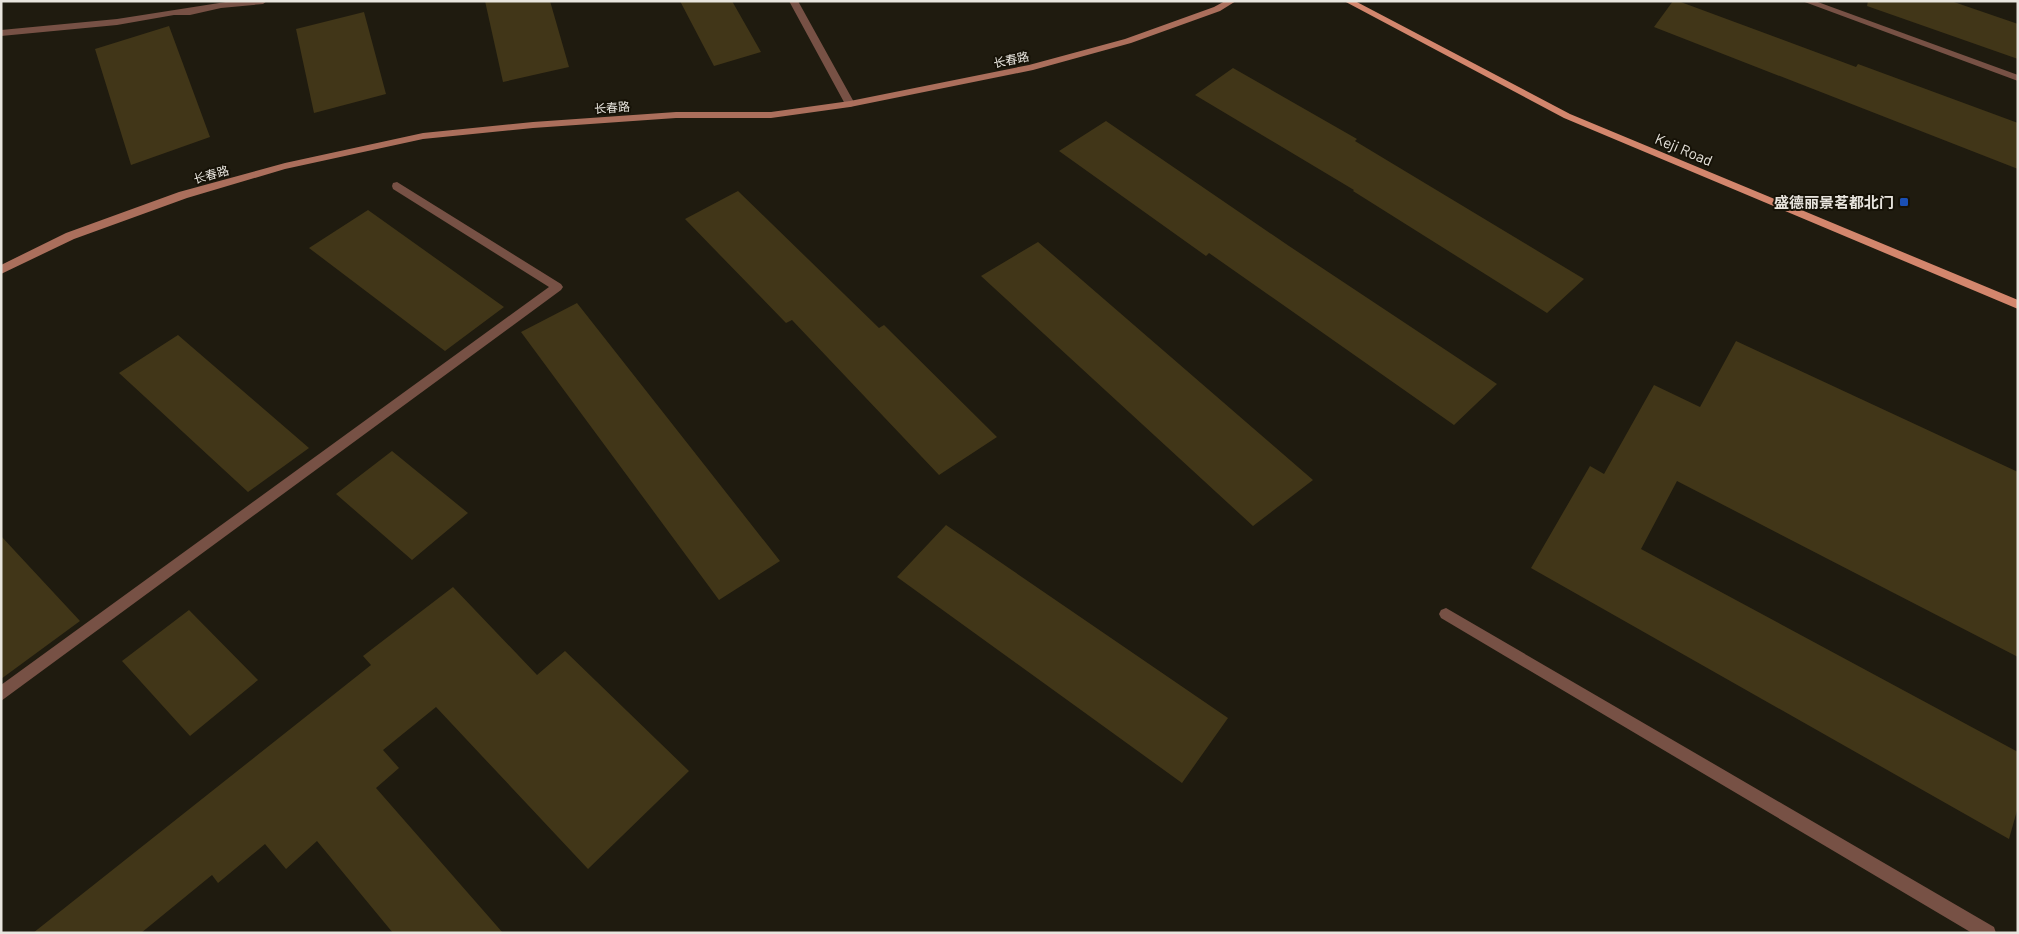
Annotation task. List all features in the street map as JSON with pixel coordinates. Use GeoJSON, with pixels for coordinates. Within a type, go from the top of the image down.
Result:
{"type":"FeatureCollection","features":[{"type":"Feature","properties":{"kind":"main road","name":"Keji Road"},"geometry":{"type":"LineString","coordinates":[[1348,1],[1568,116],[2018,305]]}},
{"type":"Feature","properties":{"kind":"street"},"geometry":{"type":"LineString","coordinates":[[1,33],[118,22],[174,12],[190,12],[221,5],[263,1]]}},
{"type":"Feature","properties":{"kind":"street"},"geometry":{"type":"LineString","coordinates":[[793,1],[850,104]]}},
{"type":"Feature","properties":{"kind":"street","name":"长春路"},"geometry":{"type":"LineString","coordinates":[[1,270],[70,236],[183,195],[285,166],[423,136],[534,125],[676,115],[771,115],[850,104],[1030,68],[1128,41],[1217,9],[1232,1]]}},
{"type":"Feature","properties":{"kind":"street"},"geometry":{"type":"LineString","coordinates":[[1806,1],[2018,78]]}},
{"type":"Feature","properties":{"kind":"street"},"geometry":{"type":"LineString","coordinates":[[1,694],[557,287],[397,186]]}},
{"type":"Feature","properties":{"kind":"street"},"geometry":{"type":"LineString","coordinates":[[1446,614],[1988,933]]}},
{"type":"Feature","properties":{"kind":"building"},"geometry":{"type":"Polygon","coordinates":[[[485,1],[550,1],[569,67],[503,82],[485,1]]]}},
{"type":"Feature","properties":{"kind":"building"},"geometry":{"type":"Polygon","coordinates":[[[680,1],[732,1],[761,52],[714,66],[680,1]]]}},
{"type":"Feature","properties":{"kind":"building"},"geometry":{"type":"Polygon","coordinates":[[[1673,1],[1678,1],[1856,67],[1858,64],[2018,123],[2018,169],[1654,27],[1673,1]]]}},
{"type":"Feature","properties":{"kind":"building"},"geometry":{"type":"Polygon","coordinates":[[[1868,1],[1951,1],[2018,24],[2018,59],[1867,6],[1868,1]]]}},
{"type":"Feature","properties":{"kind":"building"},"geometry":{"type":"Polygon","coordinates":[[[364,12],[386,94],[314,113],[296,29],[364,12]]]}},
{"type":"Feature","properties":{"kind":"building"},"geometry":{"type":"Polygon","coordinates":[[[169,26],[210,137],[131,165],[95,49],[169,26]]]}},
{"type":"Feature","properties":{"kind":"building"},"geometry":{"type":"Polygon","coordinates":[[[1233,68],[1357,139],[1355,141],[1584,279],[1547,313],[1354,190],[1195,95],[1233,68]]]}},
{"type":"Feature","properties":{"kind":"building"},"geometry":{"type":"Polygon","coordinates":[[[1106,121],[1289,246],[1497,384],[1454,425],[1209,253],[1206,256],[1059,151],[1106,121]]]}},
{"type":"Feature","properties":{"kind":"building"},"geometry":{"type":"Polygon","coordinates":[[[738,191],[879,328],[884,325],[997,437],[939,475],[792,320],[786,323],[685,219],[738,191]]]}},
{"type":"Feature","properties":{"kind":"building"},"geometry":{"type":"Polygon","coordinates":[[[368,210],[504,307],[445,351],[309,248],[368,210]]]}},
{"type":"Feature","properties":{"kind":"building"},"geometry":{"type":"Polygon","coordinates":[[[1038,242],[1313,480],[1253,526],[981,276],[1038,242]]]}},
{"type":"Feature","properties":{"kind":"building"},"geometry":{"type":"Polygon","coordinates":[[[577,303],[780,561],[719,600],[521,332],[577,303]]]}},
{"type":"Feature","properties":{"kind":"building"},"geometry":{"type":"Polygon","coordinates":[[[178,335],[309,448],[248,492],[119,373],[178,335]]]}},
{"type":"Feature","properties":{"kind":"building"},"geometry":{"type":"Polygon","coordinates":[[[1736,341],[2018,472],[2018,657],[1677,481],[1641,549],[2018,752],[2018,807],[2009,839],[1531,568],[1590,466],[1604,474],[1654,385],[1700,407],[1736,341]]]}},
{"type":"Feature","properties":{"kind":"building"},"geometry":{"type":"Polygon","coordinates":[[[392,451],[468,513],[412,560],[336,494],[392,451]]]}},
{"type":"Feature","properties":{"kind":"building"},"geometry":{"type":"Polygon","coordinates":[[[946,525],[1228,718],[1182,783],[897,577],[946,525]]]}},
{"type":"Feature","properties":{"kind":"building"},"geometry":{"type":"Polygon","coordinates":[[[1,536],[80,621],[1,679],[1,536]]]}},
{"type":"Feature","properties":{"kind":"building"},"geometry":{"type":"Polygon","coordinates":[[[453,587],[537,675],[565,651],[689,771],[588,869],[436,707],[383,750],[399,768],[376,788],[503,933],[393,933],[317,841],[286,869],[265,844],[218,883],[212,875],[141,933],[33,933],[371,665],[363,656],[453,587]]]}},
{"type":"Feature","properties":{"kind":"building"},"geometry":{"type":"Polygon","coordinates":[[[189,610],[258,680],[190,736],[122,661],[189,610]]]}},
{"type":"Feature","properties":{"kind":"place","name":"盛德丽景茗都北门"},"geometry":{"type":"Point","coordinates":[1904,202]}}]}
